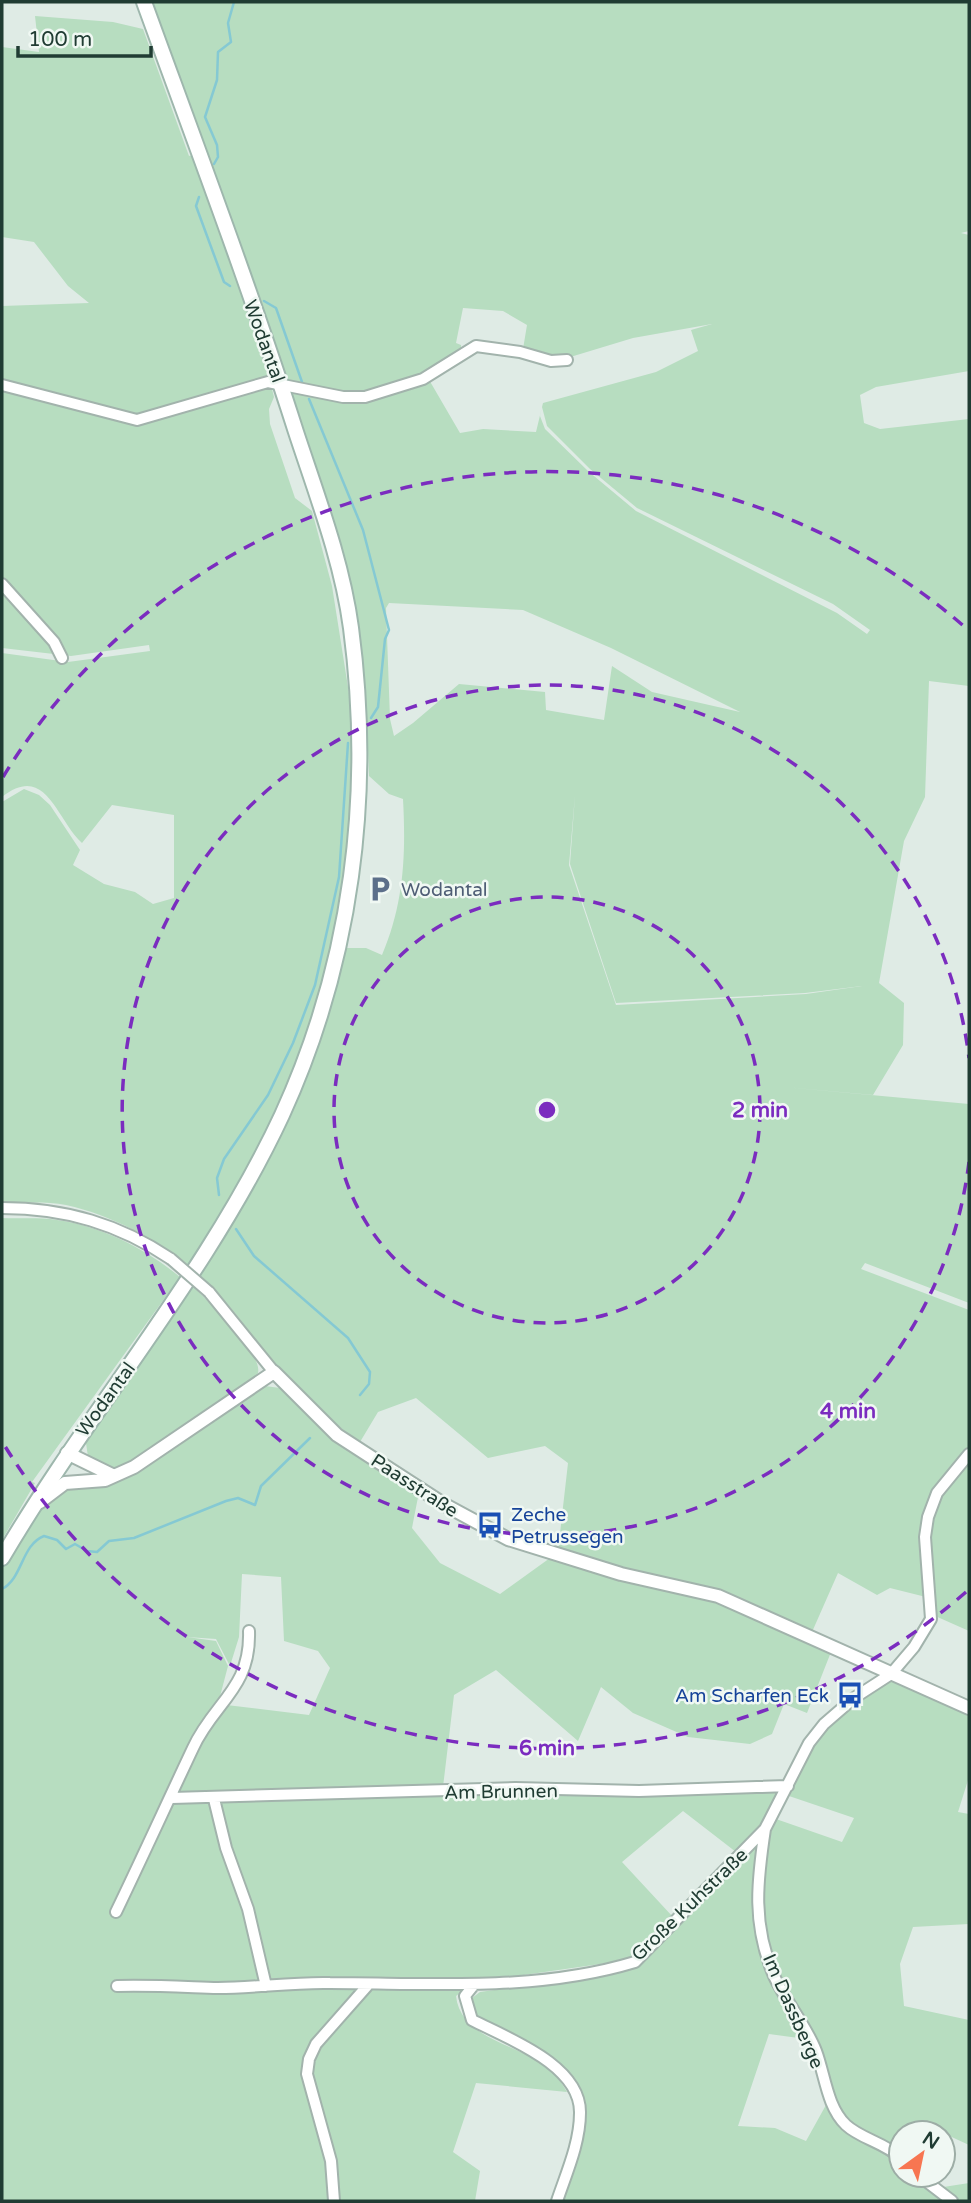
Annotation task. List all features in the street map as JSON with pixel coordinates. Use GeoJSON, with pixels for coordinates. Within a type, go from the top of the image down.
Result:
{"type":"FeatureCollection","features":[{"type":"Feature","properties":{"kind":"main road","name":"Wodantal"},"geometry":{"type":"LineString","coordinates":[[2,1558],[63,1459],[170,1306],[240,1195],[282,1115],[301,1068],[343,937],[359,824],[361,779],[351,626],[330,536],[281,386],[144,2]]}},
{"type":"Feature","properties":{"kind":"street"},"geometry":{"type":"LineString","coordinates":[[2,385],[137,420],[268,382],[343,397],[365,397],[423,379],[476,346],[520,352],[551,361],[567,360]]}},
{"type":"Feature","properties":{"kind":"street"},"geometry":{"type":"LineString","coordinates":[[2,584],[54,642],[62,657]]}},
{"type":"Feature","properties":{"kind":"street","name":"Paasstraße"},"geometry":{"type":"LineString","coordinates":[[2,1208],[58,1210],[88,1218],[139,1240],[171,1259],[209,1292],[274,1373],[337,1435],[445,1505],[508,1539],[621,1574],[718,1596],[969,1708]]}},
{"type":"Feature","properties":{"kind":"street","name":"Wodantal"},"geometry":{"type":"LineString","coordinates":[[32,1509],[65,1483],[105,1480],[155,1454],[274,1373]]}},
{"type":"Feature","properties":{"kind":"street","name":"Große Kuhstraße"},"geometry":{"type":"LineString","coordinates":[[474,1986],[613,1969],[635,1962],[765,1829],[808,1743],[824,1724],[854,1698],[891,1674],[914,1647],[930,1619],[925,1537],[928,1517],[937,1493],[969,1454]]}},
{"type":"Feature","properties":{"kind":"street"},"geometry":{"type":"LineString","coordinates":[[63,1459],[84,1480]]}},
{"type":"Feature","properties":{"kind":"street","name":"Wodantal"},"geometry":{"type":"LineString","coordinates":[[63,1459],[112,1475]]}},
{"type":"Feature","properties":{"kind":"street"},"geometry":{"type":"LineString","coordinates":[[116,1913],[172,1798],[194,1745],[240,1679],[249,1650],[248,1631]]}},
{"type":"Feature","properties":{"kind":"street","name":"Am Brunnen"},"geometry":{"type":"LineString","coordinates":[[172,1798],[214,1799],[515,1788],[639,1791],[788,1786]]}},
{"type":"Feature","properties":{"kind":"street"},"geometry":{"type":"LineString","coordinates":[[214,1799],[226,1848],[245,1898],[266,1986]]}},
{"type":"Feature","properties":{"kind":"street","name":"Im Dassberge"},"geometry":{"type":"LineString","coordinates":[[765,1829],[756,1888],[763,1941],[775,1976],[815,2049],[837,2114],[847,2126],[887,2146]]}},
{"type":"Feature","properties":{"kind":"street"},"geometry":{"type":"LineString","coordinates":[[117,1986],[331,1983],[474,1986]]}},
{"type":"Feature","properties":{"kind":"street"},"geometry":{"type":"LineString","coordinates":[[334,2201],[331,2161],[307,2074],[309,2059],[316,2044],[368,1985]]}},
{"type":"Feature","properties":{"kind":"street"},"geometry":{"type":"LineString","coordinates":[[474,1986],[465,1996],[472,2020],[527,2048],[558,2069],[578,2095],[578,2132],[557,2201]]}},
{"type":"Feature","properties":{"kind":"street"},"geometry":{"type":"LineString","coordinates":[[936,2189],[952,2201]]}},
{"type":"Feature","properties":{"kind":"green space"},"geometry":{"type":"Polygon","coordinates":[[[153,2],[969,2],[969,231],[961,233],[969,235],[969,371],[876,387],[860,395],[864,423],[880,429],[969,419],[969,686],[929,681],[925,797],[904,841],[879,983],[904,1003],[903,1045],[873,1095],[784,1087],[969,1104],[969,1303],[865,1263],[861,1269],[969,1310],[969,1448],[935,1490],[925,1514],[922,1541],[926,1597],[890,1588],[877,1595],[838,1573],[812,1632],[716,1592],[558,1551],[568,1463],[545,1446],[488,1458],[416,1398],[378,1412],[360,1442],[326,1416],[295,1386],[228,1304],[195,1271],[250,1188],[309,1055],[343,948],[366,948],[382,955],[395,917],[402,878],[403,799],[389,794],[369,776],[363,669],[354,605],[333,525],[291,393],[367,399],[428,378],[460,433],[483,429],[536,432],[540,416],[545,429],[588,471],[636,511],[837,613],[867,634],[870,630],[833,604],[637,508],[590,469],[547,426],[543,403],[656,372],[698,351],[691,330],[712,324],[633,338],[567,358],[551,359],[523,349],[527,325],[503,311],[463,308],[456,343],[461,345],[461,350],[408,382],[378,393],[347,396],[288,384],[255,288],[240,289],[273,380],[153,415],[118,414],[98,410],[2,383],[2,306],[89,303],[68,286],[34,242],[2,237],[2,47],[39,52],[35,16],[113,22],[143,29],[189,156],[205,152],[153,2]],[[389,603],[386,608],[390,719],[394,736],[459,684],[545,692],[546,710],[604,720],[612,666],[652,692],[740,712],[611,648],[523,610],[389,603]],[[575,795],[569,865],[616,1005],[806,994],[862,986],[805,993],[616,1003],[570,864],[575,795]]]}},
{"type":"Feature","properties":{"kind":"green space"},"geometry":{"type":"Polygon","coordinates":[[[271,385],[274,397],[269,409],[270,424],[295,498],[312,511],[332,586],[351,706],[354,804],[337,936],[315,1023],[271,1127],[191,1267],[148,1238],[83,1209],[58,1204],[2,1203],[2,802],[24,789],[39,795],[50,805],[80,850],[73,865],[104,884],[135,892],[153,904],[174,898],[174,815],[112,805],[82,843],[40,790],[29,786],[17,788],[2,797],[2,653],[68,662],[150,651],[149,645],[71,656],[2,648],[2,387],[124,420],[271,385]]]}},
{"type":"Feature","properties":{"kind":"green space"},"geometry":{"type":"Polygon","coordinates":[[[2,1218],[50,1219],[90,1227],[138,1248],[180,1277],[32,1482],[35,1483],[2,1540],[2,1218]]]}},
{"type":"Feature","properties":{"kind":"green space"},"geometry":{"type":"Polygon","coordinates":[[[192,1285],[252,1353],[258,1373],[250,1382],[192,1424],[130,1462],[110,1468],[99,1464],[88,1457],[86,1443],[192,1285]]]}},
{"type":"Feature","properties":{"kind":"green space"},"geometry":{"type":"Polygon","coordinates":[[[265,1386],[280,1388],[331,1436],[419,1492],[412,1528],[440,1563],[500,1594],[550,1558],[719,1600],[831,1652],[807,1713],[784,1704],[772,1734],[750,1744],[688,1737],[633,1713],[601,1687],[578,1741],[496,1670],[454,1695],[443,1787],[783,1790],[760,1828],[736,1852],[683,1811],[622,1862],[673,1917],[628,1960],[474,1982],[456,1996],[461,2011],[470,2023],[496,2041],[543,2064],[557,2076],[567,2092],[476,2083],[453,2152],[480,2171],[475,2201],[2,2201],[2,1568],[32,1521],[52,1499],[72,1488],[108,1484],[130,1477],[265,1386]],[[242,1574],[239,1637],[230,1666],[216,1639],[187,1637],[216,1641],[228,1666],[218,1704],[309,1715],[330,1668],[318,1651],[284,1641],[281,1577],[242,1574]]]}},
{"type":"Feature","properties":{"kind":"green space"},"geometry":{"type":"Polygon","coordinates":[[[969,1459],[969,1631],[933,1615],[927,1538],[939,1494],[969,1459]]]}},
{"type":"Feature","properties":{"kind":"green space"},"geometry":{"type":"Polygon","coordinates":[[[893,1681],[969,1713],[969,1777],[958,1812],[969,1814],[969,1924],[913,1927],[900,1964],[904,2006],[969,2020],[969,2145],[957,2139],[957,2119],[887,2119],[887,2145],[840,2115],[777,1976],[767,1942],[758,1886],[770,1828],[776,1819],[842,1842],[854,1818],[789,1796],[810,1752],[827,1729],[850,1707],[881,1685],[893,1681]]]}},
{"type":"Feature","properties":{"kind":"green space"},"geometry":{"type":"Polygon","coordinates":[[[756,1842],[760,1844],[760,1940],[806,2039],[769,2034],[738,2126],[775,2128],[806,2141],[826,2105],[841,2124],[887,2152],[887,2189],[933,2189],[948,2201],[561,2201],[583,2117],[582,2098],[575,2081],[560,2066],[537,2050],[479,2020],[470,2007],[472,1998],[480,1992],[620,1972],[634,1966],[756,1842]]]}},
{"type":"Feature","properties":{"kind":"green space"},"geometry":{"type":"Polygon","coordinates":[[[969,2183],[969,2201],[956,2201],[938,2189],[957,2189],[957,2185],[969,2183]]]}},
{"type":"Feature","properties":{"kind":"waterway"},"geometry":{"type":"LineString","coordinates":[[214,164],[218,157],[217,145],[205,117],[217,80],[218,52],[231,42],[228,23],[234,2]]}},
{"type":"Feature","properties":{"kind":"waterway"},"geometry":{"type":"LineString","coordinates":[[199,197],[196,206],[224,282],[230,286]]}},
{"type":"Feature","properties":{"kind":"waterway"},"geometry":{"type":"LineString","coordinates":[[264,301],[276,308],[302,382]]}},
{"type":"Feature","properties":{"kind":"waterway"},"geometry":{"type":"LineString","coordinates":[[309,399],[363,530],[389,630],[385,639],[378,707],[371,718]]}},
{"type":"Feature","properties":{"kind":"waterway"},"geometry":{"type":"LineString","coordinates":[[219,1195],[217,1178],[224,1159],[268,1095],[293,1043],[315,985],[339,877],[348,743]]}},
{"type":"Feature","properties":{"kind":"waterway"},"geometry":{"type":"LineString","coordinates":[[236,1229],[254,1256],[348,1338],[370,1372],[369,1384],[360,1395]]}},
{"type":"Feature","properties":{"kind":"waterway"},"geometry":{"type":"LineString","coordinates":[[2,1589],[14,1577],[36,1540],[44,1536],[57,1540],[66,1549],[75,1544],[87,1551],[97,1552],[109,1541],[134,1538],[226,1501],[238,1498],[255,1505],[261,1486],[310,1438]]}},
{"type":"Feature","properties":{"kind":"place","name":"Wodantal"},"geometry":{"type":"Point","coordinates":[380,889]}},
{"type":"Feature","properties":{"kind":"place","name":"Zeche Petrussegen"},"geometry":{"type":"Point","coordinates":[490,1525]}},
{"type":"Feature","properties":{"kind":"place","name":"Am Scharfen Eck"},"geometry":{"type":"Point","coordinates":[850,1695]}}]}
